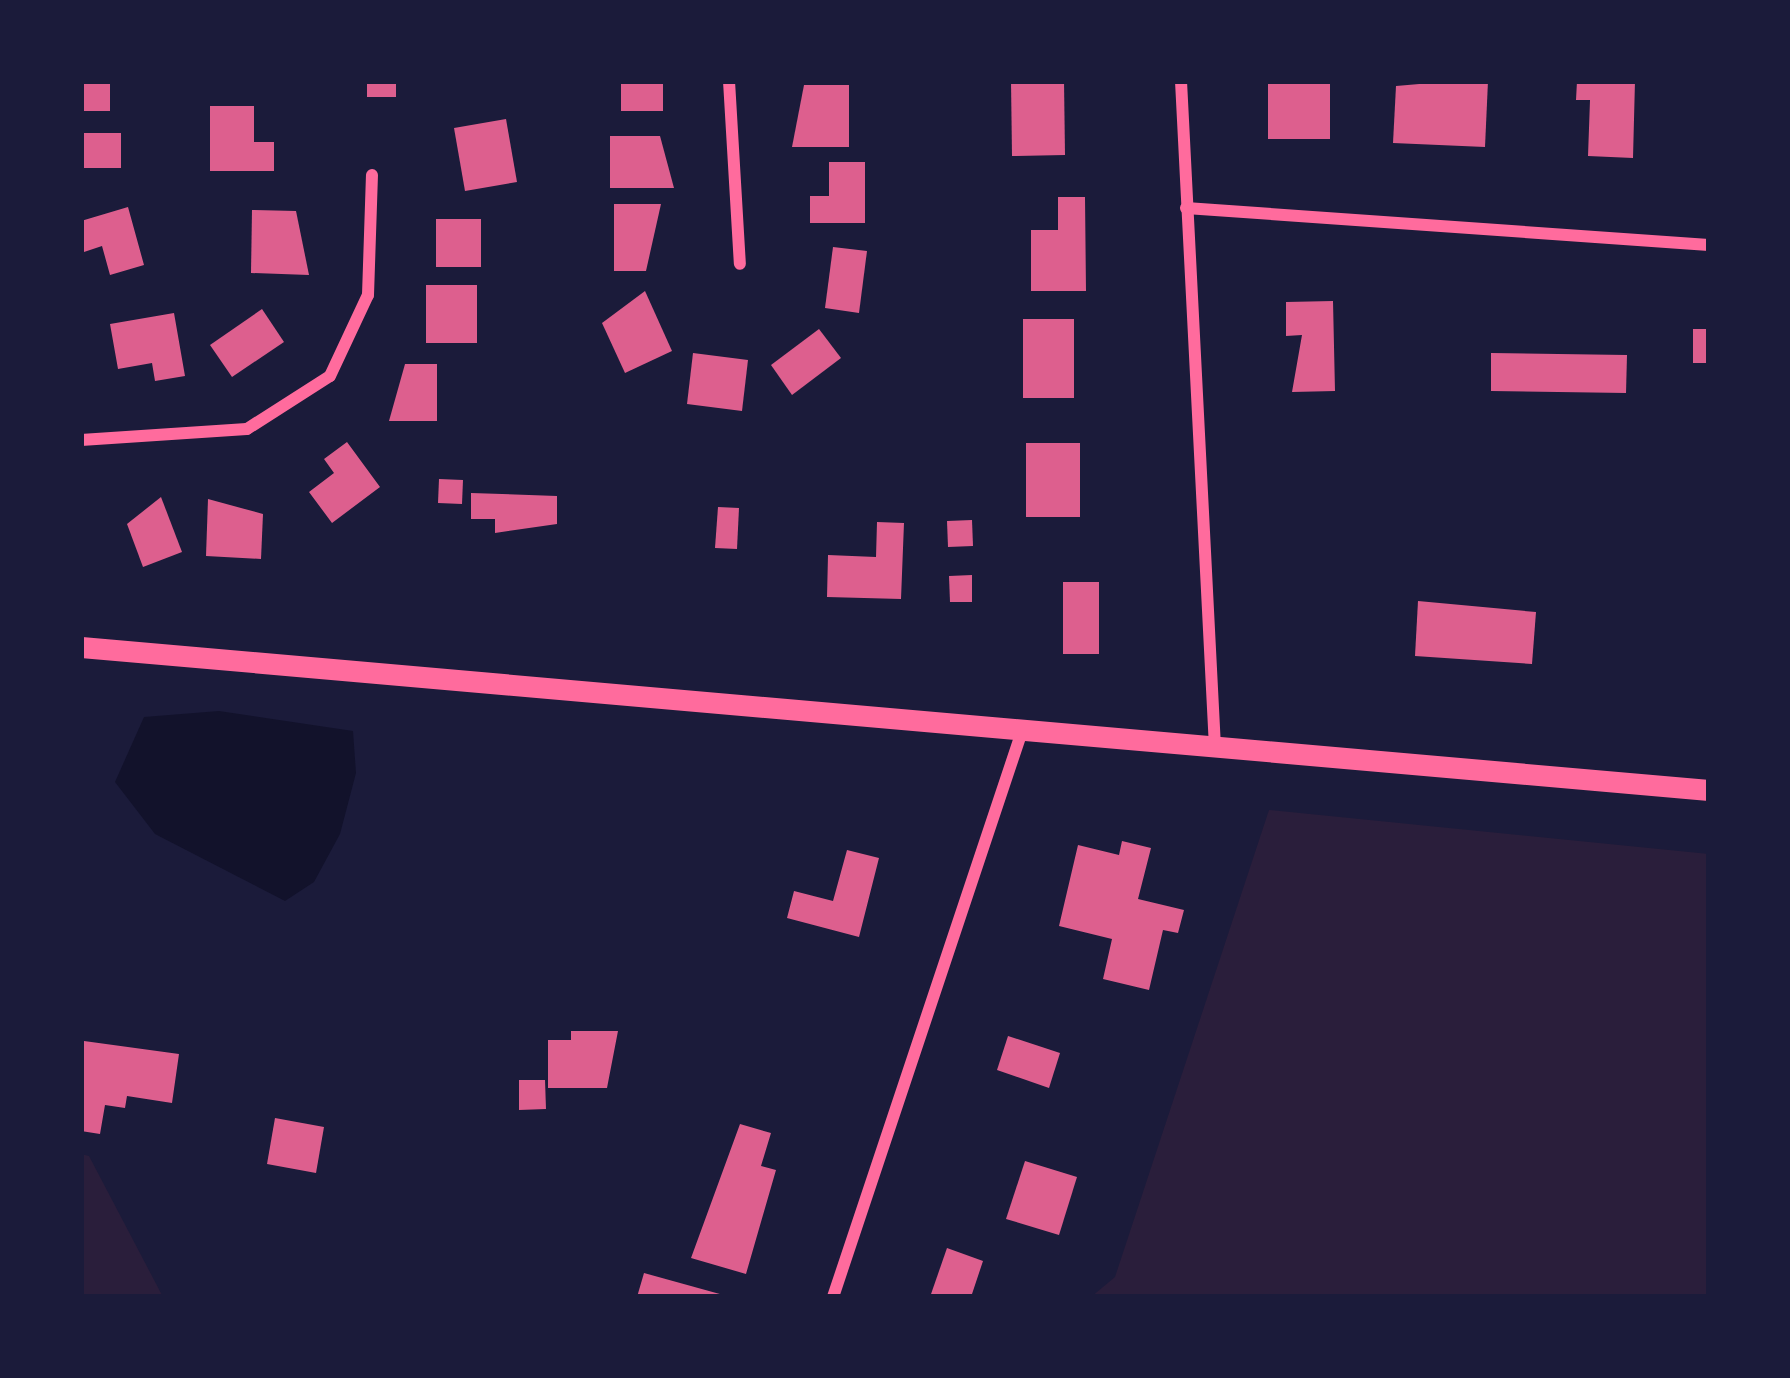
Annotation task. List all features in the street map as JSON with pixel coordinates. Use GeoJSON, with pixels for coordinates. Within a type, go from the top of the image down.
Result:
{"type":"FeatureCollection","features":[{"type":"Feature","properties":{"kind":"main road"},"geometry":{"type":"LineString","coordinates":[[81,647],[1709,790]]}},
{"type":"Feature","properties":{"kind":"street"},"geometry":{"type":"LineString","coordinates":[[729,81],[740,264]]}},
{"type":"Feature","properties":{"kind":"street"},"geometry":{"type":"LineString","coordinates":[[1181,81],[1215,749]]}},
{"type":"Feature","properties":{"kind":"street"},"geometry":{"type":"LineString","coordinates":[[81,440],[247,429],[330,376],[368,295],[372,175]]}},
{"type":"Feature","properties":{"kind":"street"},"geometry":{"type":"LineString","coordinates":[[1186,208],[1709,245]]}},
{"type":"Feature","properties":{"kind":"street"},"geometry":{"type":"LineString","coordinates":[[833,1297],[1022,731]]}},
{"type":"Feature","properties":{"kind":"shaded area"},"geometry":{"type":"Polygon","coordinates":[[[219,711],[353,731],[356,773],[340,834],[314,882],[285,901],[155,834],[115,782],[144,717],[219,711]]]}},
{"type":"Feature","properties":{"kind":"shaded area"},"geometry":{"type":"Polygon","coordinates":[[[1269,810],[1709,854],[1706,1297],[1091,1297],[1115,1277],[1269,810]]]}},
{"type":"Feature","properties":{"kind":"shaded area"},"geometry":{"type":"Polygon","coordinates":[[[81,1154],[89,1156],[163,1297],[81,1297],[81,1154]]]}},
{"type":"Feature","properties":{"kind":"building"},"geometry":{"type":"Polygon","coordinates":[[[81,81],[110,81],[110,111],[81,111],[81,81]]]}},
{"type":"Feature","properties":{"kind":"building"},"geometry":{"type":"Polygon","coordinates":[[[367,81],[396,81],[396,97],[367,97],[367,81]]]}},
{"type":"Feature","properties":{"kind":"building"},"geometry":{"type":"Polygon","coordinates":[[[621,81],[663,81],[663,111],[621,111],[621,81]]]}},
{"type":"Feature","properties":{"kind":"building"},"geometry":{"type":"Polygon","coordinates":[[[1011,81],[1064,81],[1065,155],[1012,156],[1011,81]]]}},
{"type":"Feature","properties":{"kind":"building"},"geometry":{"type":"Polygon","coordinates":[[[1488,81],[1485,147],[1393,143],[1396,86],[1488,81]]]}},
{"type":"Feature","properties":{"kind":"building"},"geometry":{"type":"Polygon","coordinates":[[[1577,81],[1635,81],[1633,158],[1588,156],[1590,100],[1576,100],[1577,81]]]}},
{"type":"Feature","properties":{"kind":"building"},"geometry":{"type":"Polygon","coordinates":[[[1268,84],[1330,84],[1330,139],[1268,139],[1268,84]]]}},
{"type":"Feature","properties":{"kind":"building"},"geometry":{"type":"Polygon","coordinates":[[[804,85],[849,85],[849,147],[792,147],[804,85]]]}},
{"type":"Feature","properties":{"kind":"building"},"geometry":{"type":"Polygon","coordinates":[[[210,106],[254,106],[254,142],[274,142],[274,171],[210,171],[210,106]]]}},
{"type":"Feature","properties":{"kind":"building"},"geometry":{"type":"Polygon","coordinates":[[[506,119],[517,182],[465,191],[454,128],[506,119]]]}},
{"type":"Feature","properties":{"kind":"building"},"geometry":{"type":"Polygon","coordinates":[[[81,133],[121,133],[121,168],[81,168],[81,133]]]}},
{"type":"Feature","properties":{"kind":"building"},"geometry":{"type":"Polygon","coordinates":[[[610,136],[660,136],[674,188],[610,188],[610,136]]]}},
{"type":"Feature","properties":{"kind":"building"},"geometry":{"type":"Polygon","coordinates":[[[829,162],[865,162],[865,223],[810,223],[810,196],[829,196],[829,162]]]}},
{"type":"Feature","properties":{"kind":"building"},"geometry":{"type":"Polygon","coordinates":[[[1058,197],[1085,197],[1086,291],[1031,291],[1031,230],[1058,230],[1058,197]]]}},
{"type":"Feature","properties":{"kind":"building"},"geometry":{"type":"Polygon","coordinates":[[[614,204],[661,204],[646,271],[614,271],[614,204]]]}},
{"type":"Feature","properties":{"kind":"building"},"geometry":{"type":"Polygon","coordinates":[[[128,207],[144,265],[110,275],[102,246],[81,253],[81,221],[128,207]]]}},
{"type":"Feature","properties":{"kind":"building"},"geometry":{"type":"Polygon","coordinates":[[[252,210],[296,211],[309,275],[251,273],[252,210]]]}},
{"type":"Feature","properties":{"kind":"building"},"geometry":{"type":"Polygon","coordinates":[[[436,219],[481,219],[481,267],[436,267],[436,219]]]}},
{"type":"Feature","properties":{"kind":"building"},"geometry":{"type":"Polygon","coordinates":[[[833,247],[867,251],[859,313],[825,308],[833,247]]]}},
{"type":"Feature","properties":{"kind":"building"},"geometry":{"type":"Polygon","coordinates":[[[426,285],[477,285],[477,343],[426,343],[426,285]]]}},
{"type":"Feature","properties":{"kind":"building"},"geometry":{"type":"Polygon","coordinates":[[[645,291],[672,351],[625,373],[602,323],[645,291]]]}},
{"type":"Feature","properties":{"kind":"building"},"geometry":{"type":"Polygon","coordinates":[[[1333,301],[1335,391],[1292,392],[1302,335],[1286,336],[1286,302],[1333,301]]]}},
{"type":"Feature","properties":{"kind":"building"},"geometry":{"type":"Polygon","coordinates":[[[262,309],[284,342],[232,377],[210,345],[262,309]]]}},
{"type":"Feature","properties":{"kind":"building"},"geometry":{"type":"Polygon","coordinates":[[[174,313],[185,376],[155,381],[152,363],[118,369],[110,324],[174,313]]]}},
{"type":"Feature","properties":{"kind":"building"},"geometry":{"type":"Polygon","coordinates":[[[1023,319],[1074,319],[1074,398],[1023,398],[1023,319]]]}},
{"type":"Feature","properties":{"kind":"building"},"geometry":{"type":"Polygon","coordinates":[[[819,329],[841,358],[792,395],[771,365],[819,329]]]}},
{"type":"Feature","properties":{"kind":"building"},"geometry":{"type":"Polygon","coordinates":[[[1693,329],[1709,329],[1709,363],[1693,363],[1693,329]]]}},
{"type":"Feature","properties":{"kind":"building"},"geometry":{"type":"Polygon","coordinates":[[[693,353],[748,360],[742,411],[687,404],[693,353]]]}},
{"type":"Feature","properties":{"kind":"building"},"geometry":{"type":"Polygon","coordinates":[[[1491,353],[1627,355],[1626,393],[1491,391],[1491,353]]]}},
{"type":"Feature","properties":{"kind":"building"},"geometry":{"type":"Polygon","coordinates":[[[405,364],[437,364],[437,421],[389,421],[405,364]]]}},
{"type":"Feature","properties":{"kind":"building"},"geometry":{"type":"Polygon","coordinates":[[[347,442],[380,487],[332,523],[309,492],[334,473],[324,459],[347,442]]]}},
{"type":"Feature","properties":{"kind":"building"},"geometry":{"type":"Polygon","coordinates":[[[1026,443],[1080,443],[1080,517],[1026,517],[1026,443]]]}},
{"type":"Feature","properties":{"kind":"building"},"geometry":{"type":"Polygon","coordinates":[[[439,479],[463,480],[462,504],[438,503],[439,479]]]}},
{"type":"Feature","properties":{"kind":"building"},"geometry":{"type":"Polygon","coordinates":[[[471,493],[557,496],[557,524],[495,533],[495,519],[471,519],[471,493]]]}},
{"type":"Feature","properties":{"kind":"building"},"geometry":{"type":"Polygon","coordinates":[[[161,497],[182,552],[143,567],[127,524],[161,497]]]}},
{"type":"Feature","properties":{"kind":"building"},"geometry":{"type":"Polygon","coordinates":[[[208,499],[263,514],[261,559],[206,556],[208,499]]]}},
{"type":"Feature","properties":{"kind":"building"},"geometry":{"type":"Polygon","coordinates":[[[718,507],[739,508],[737,549],[715,548],[718,507]]]}},
{"type":"Feature","properties":{"kind":"building"},"geometry":{"type":"Polygon","coordinates":[[[972,520],[973,546],[948,547],[947,521],[972,520]]]}},
{"type":"Feature","properties":{"kind":"building"},"geometry":{"type":"Polygon","coordinates":[[[877,522],[904,523],[901,599],[827,597],[828,555],[876,557],[877,522]]]}},
{"type":"Feature","properties":{"kind":"building"},"geometry":{"type":"Polygon","coordinates":[[[972,575],[972,602],[950,602],[949,576],[972,575]]]}},
{"type":"Feature","properties":{"kind":"building"},"geometry":{"type":"Polygon","coordinates":[[[1063,582],[1099,582],[1099,654],[1063,654],[1063,582]]]}},
{"type":"Feature","properties":{"kind":"building"},"geometry":{"type":"Polygon","coordinates":[[[1418,601],[1536,612],[1532,664],[1415,656],[1418,601]]]}},
{"type":"Feature","properties":{"kind":"building"},"geometry":{"type":"Polygon","coordinates":[[[1122,841],[1151,848],[1138,899],[1184,910],[1178,933],[1163,930],[1149,990],[1103,979],[1112,939],[1059,926],[1078,845],[1119,855],[1122,841]]]}},
{"type":"Feature","properties":{"kind":"building"},"geometry":{"type":"Polygon","coordinates":[[[847,850],[879,858],[859,937],[787,918],[794,891],[833,901],[847,850]]]}},
{"type":"Feature","properties":{"kind":"building"},"geometry":{"type":"Polygon","coordinates":[[[571,1031],[618,1031],[607,1088],[548,1088],[548,1040],[571,1040],[571,1031]]]}},
{"type":"Feature","properties":{"kind":"building"},"geometry":{"type":"Polygon","coordinates":[[[1008,1036],[1060,1053],[1049,1088],[997,1070],[1008,1036]]]}},
{"type":"Feature","properties":{"kind":"building"},"geometry":{"type":"Polygon","coordinates":[[[84,1041],[179,1054],[172,1103],[127,1096],[125,1108],[105,1105],[100,1134],[81,1131],[84,1041]]]}},
{"type":"Feature","properties":{"kind":"building"},"geometry":{"type":"Polygon","coordinates":[[[519,1080],[545,1080],[546,1109],[519,1110],[519,1080]]]}},
{"type":"Feature","properties":{"kind":"building"},"geometry":{"type":"Polygon","coordinates":[[[275,1118],[324,1127],[316,1173],[267,1164],[275,1118]]]}},
{"type":"Feature","properties":{"kind":"building"},"geometry":{"type":"Polygon","coordinates":[[[740,1124],[771,1133],[761,1166],[776,1170],[746,1274],[691,1258],[740,1124]]]}},
{"type":"Feature","properties":{"kind":"building"},"geometry":{"type":"Polygon","coordinates":[[[1025,1161],[1077,1177],[1059,1235],[1006,1219],[1025,1161]]]}},
{"type":"Feature","properties":{"kind":"building"},"geometry":{"type":"Polygon","coordinates":[[[947,1248],[983,1261],[971,1297],[930,1297],[947,1248]]]}},
{"type":"Feature","properties":{"kind":"building"},"geometry":{"type":"Polygon","coordinates":[[[644,1273],[727,1296],[727,1297],[637,1297],[644,1273]]]}}]}
